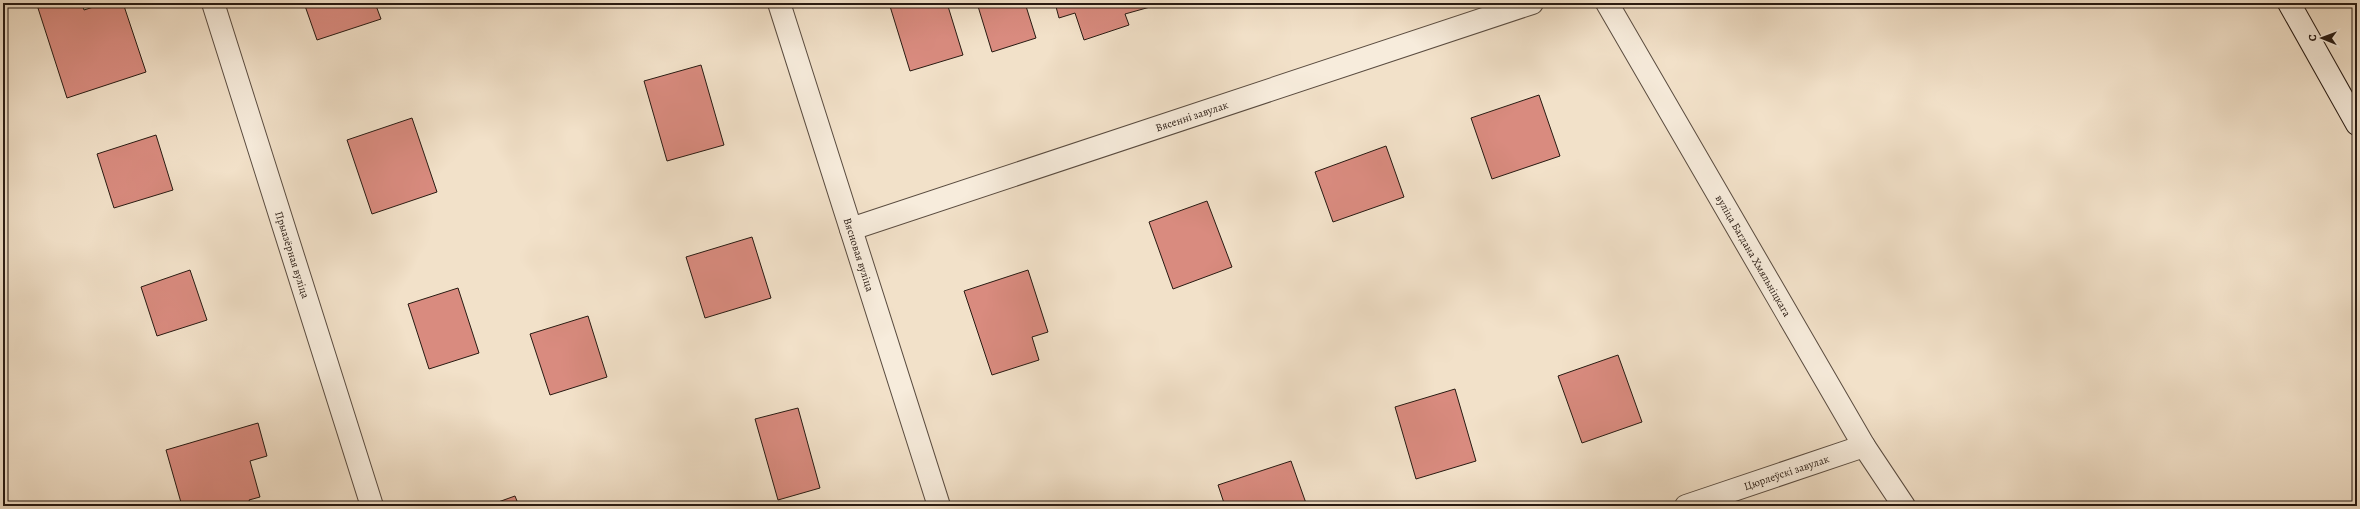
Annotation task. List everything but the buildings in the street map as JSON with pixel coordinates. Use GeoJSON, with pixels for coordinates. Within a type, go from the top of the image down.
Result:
{"type":"FeatureCollection","features":[{"type":"Feature","properties":{"kind":"street","name":"Прыазёрная вуліца"},"geometry":{"type":"LineString","coordinates":[[213,3],[372,506]]}},
{"type":"Feature","properties":{"kind":"street","name":"Вясновая вуліца"},"geometry":{"type":"LineString","coordinates":[[779,3],[939,506]]}},
{"type":"Feature","properties":{"kind":"street","name":"Вясенні завулак"},"geometry":{"type":"LineString","coordinates":[[851,229],[1532,3]]}},
{"type":"Feature","properties":{"kind":"street","name":"вуліца Багдана Хмяльніцкага"},"geometry":{"type":"LineString","coordinates":[[1607,3],[1864,446],[1904,506]]}},
{"type":"Feature","properties":{"kind":"street"},"geometry":{"type":"LineString","coordinates":[[2289,3],[2357,124]]}},
{"type":"Feature","properties":{"kind":"street","name":"Цюрлеўскі завулак"},"geometry":{"type":"LineString","coordinates":[[1686,506],[1864,446]]}}]}
